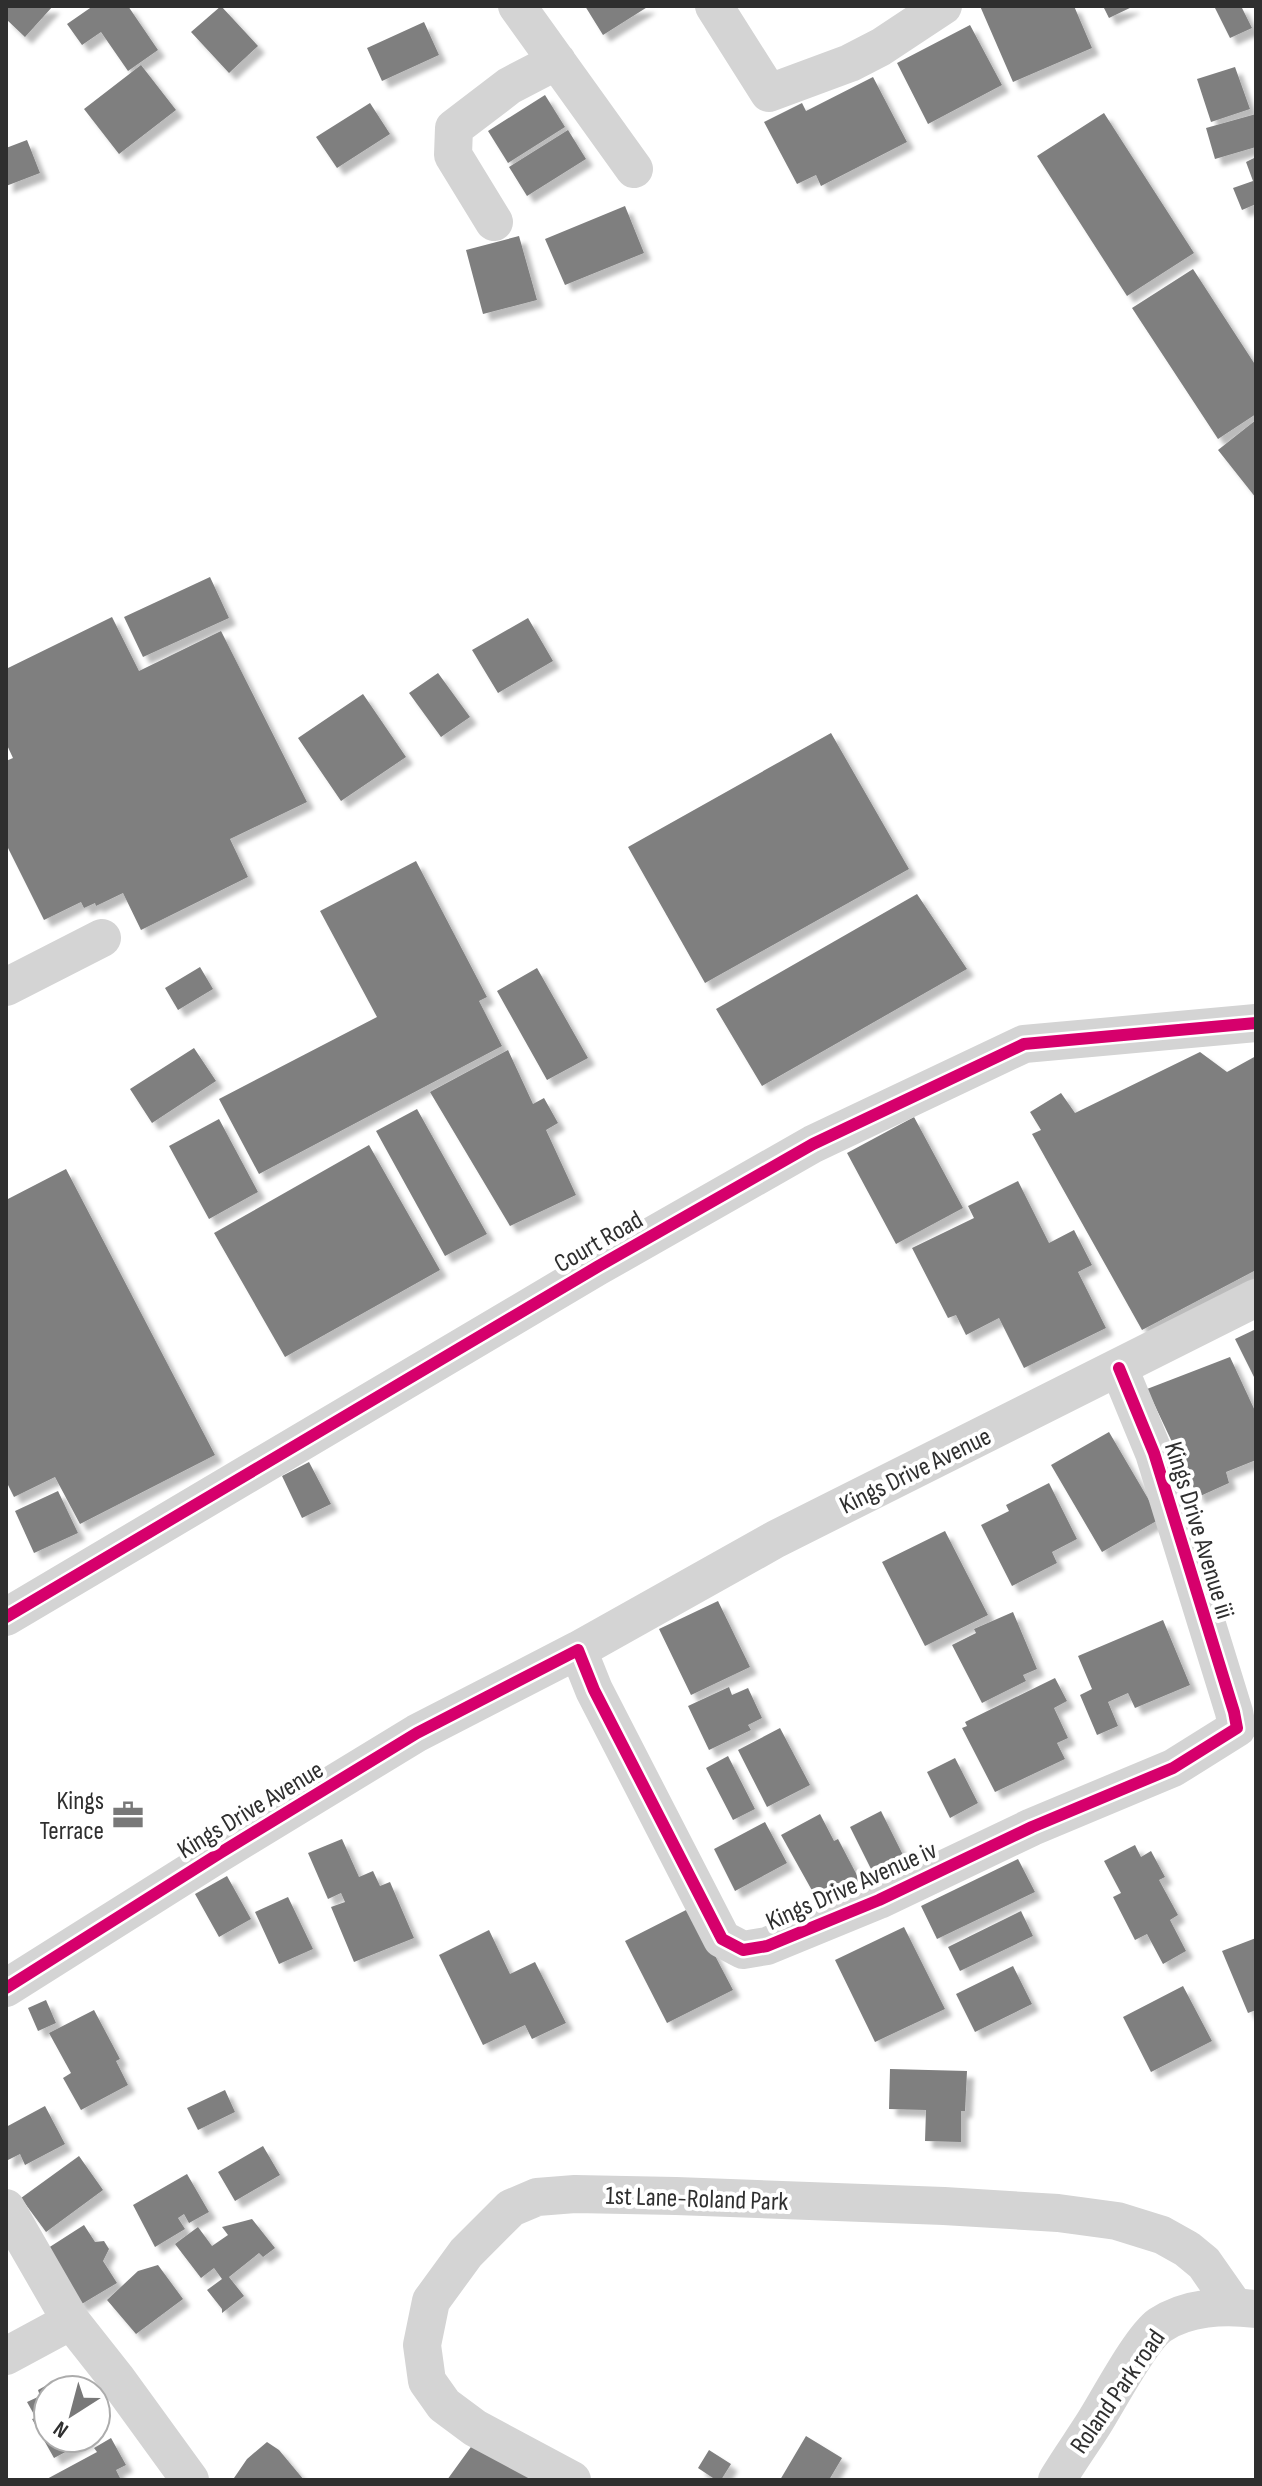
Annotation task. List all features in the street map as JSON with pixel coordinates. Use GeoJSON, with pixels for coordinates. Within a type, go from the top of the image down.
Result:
{"type":"FeatureCollection","features":[{"type":"Feature","properties":{"kind":"street"},"geometry":{"type":"LineString","coordinates":[[517,6],[634,169]]}},
{"type":"Feature","properties":{"kind":"street"},"geometry":{"type":"LineString","coordinates":[[714,6],[769,93],[860,57],[943,6]]}},
{"type":"Feature","properties":{"kind":"street"},"geometry":{"type":"LineString","coordinates":[[494,222],[453,155],[454,128],[509,86],[557,61]]}},
{"type":"Feature","properties":{"kind":"street"},"geometry":{"type":"LineString","coordinates":[[6,987],[102,938]]}},
{"type":"Feature","properties":{"kind":"street","name":"Court Road"},"geometry":{"type":"LineString","coordinates":[[6,1617],[569,1283],[813,1144],[1024,1044],[1256,1023]]}},
{"type":"Feature","properties":{"kind":"street","name":"Kings Drive Avenue"},"geometry":{"type":"LineString","coordinates":[[6,1988],[417,1733],[578,1650],[776,1539],[1256,1298]]}},
{"type":"Feature","properties":{"kind":"street","name":"Kings Drive Avenue iii"},"geometry":{"type":"LineString","coordinates":[[1119,1368],[1154,1453],[1237,1728],[1173,1768]]}},
{"type":"Feature","properties":{"kind":"street","name":"Kings Drive Avenue iv"},"geometry":{"type":"LineString","coordinates":[[578,1650],[594,1690],[722,1939],[743,1950],[767,1946],[879,1900],[1032,1827],[1173,1768]]}},
{"type":"Feature","properties":{"kind":"street","name":"1st Lane-Roland Park"},"geometry":{"type":"LineString","coordinates":[[572,2480],[475,2428],[444,2405],[427,2381],[422,2345],[431,2301],[466,2253],[511,2208],[537,2197],[565,2194],[676,2196],[944,2206],[1058,2213],[1117,2221],[1162,2235],[1187,2249],[1245,2307]]}},
{"type":"Feature","properties":{"kind":"street"},"geometry":{"type":"LineString","coordinates":[[6,2208],[71,2321],[190,2480]]}},
{"type":"Feature","properties":{"kind":"street","name":"Roland Park road"},"geometry":{"type":"LineString","coordinates":[[1057,2480],[1156,2327],[1187,2313],[1245,2307]]}},
{"type":"Feature","properties":{"kind":"street"},"geometry":{"type":"LineString","coordinates":[[6,2356],[71,2321]]}},
{"type":"Feature","properties":{"kind":"building"},"geometry":{"type":"Polygon","coordinates":[[[6,6],[53,6],[25,37],[6,19],[6,6]]]}},
{"type":"Feature","properties":{"kind":"building"},"geometry":{"type":"Polygon","coordinates":[[[93,6],[128,6],[158,50],[128,71],[101,32],[82,45],[67,24],[93,6]]]}},
{"type":"Feature","properties":{"kind":"building"},"geometry":{"type":"Polygon","coordinates":[[[221,6],[258,46],[229,73],[191,32],[221,6]]]}},
{"type":"Feature","properties":{"kind":"building"},"geometry":{"type":"Polygon","coordinates":[[[585,6],[649,6],[603,35],[585,6]]]}},
{"type":"Feature","properties":{"kind":"building"},"geometry":{"type":"Polygon","coordinates":[[[980,6],[1074,6],[1092,48],[1013,82],[980,6]]]}},
{"type":"Feature","properties":{"kind":"building"},"geometry":{"type":"Polygon","coordinates":[[[1103,6],[1134,6],[1109,18],[1103,6]]]}},
{"type":"Feature","properties":{"kind":"building"},"geometry":{"type":"Polygon","coordinates":[[[1241,6],[1252,28],[1230,38],[1215,8],[1241,6]]]}},
{"type":"Feature","properties":{"kind":"building"},"geometry":{"type":"Polygon","coordinates":[[[424,22],[439,55],[382,81],[367,48],[424,22]]]}},
{"type":"Feature","properties":{"kind":"building"},"geometry":{"type":"Polygon","coordinates":[[[970,25],[1002,85],[928,124],[897,63],[970,25]]]}},
{"type":"Feature","properties":{"kind":"building"},"geometry":{"type":"Polygon","coordinates":[[[141,65],[176,110],[119,154],[84,109],[141,65]]]}},
{"type":"Feature","properties":{"kind":"building"},"geometry":{"type":"Polygon","coordinates":[[[1235,67],[1250,109],[1211,122],[1197,79],[1235,67]]]}},
{"type":"Feature","properties":{"kind":"building"},"geometry":{"type":"Polygon","coordinates":[[[873,77],[907,142],[821,186],[816,175],[797,184],[764,122],[802,103],[806,111],[873,77]]]}},
{"type":"Feature","properties":{"kind":"building"},"geometry":{"type":"Polygon","coordinates":[[[545,95],[565,127],[508,163],[488,131],[545,95]]]}},
{"type":"Feature","properties":{"kind":"building"},"geometry":{"type":"Polygon","coordinates":[[[370,103],[390,134],[337,168],[316,137],[370,103]]]}},
{"type":"Feature","properties":{"kind":"building"},"geometry":{"type":"Polygon","coordinates":[[[1104,113],[1194,253],[1127,296],[1037,156],[1104,113]]]}},
{"type":"Feature","properties":{"kind":"building"},"geometry":{"type":"Polygon","coordinates":[[[1256,114],[1256,147],[1215,159],[1206,128],[1256,114]]]}},
{"type":"Feature","properties":{"kind":"building"},"geometry":{"type":"Polygon","coordinates":[[[568,130],[586,159],[527,196],[509,167],[568,130]]]}},
{"type":"Feature","properties":{"kind":"building"},"geometry":{"type":"Polygon","coordinates":[[[27,140],[40,173],[6,186],[6,148],[27,140]]]}},
{"type":"Feature","properties":{"kind":"building"},"geometry":{"type":"Polygon","coordinates":[[[1256,157],[1256,204],[1242,210],[1233,188],[1253,181],[1246,162],[1256,157]]]}},
{"type":"Feature","properties":{"kind":"building"},"geometry":{"type":"Polygon","coordinates":[[[625,206],[644,253],[565,285],[545,239],[625,206]]]}},
{"type":"Feature","properties":{"kind":"building"},"geometry":{"type":"Polygon","coordinates":[[[519,236],[537,300],[483,314],[466,250],[519,236]]]}},
{"type":"Feature","properties":{"kind":"building"},"geometry":{"type":"Polygon","coordinates":[[[1193,269],[1256,366],[1256,414],[1218,439],[1132,308],[1193,269]]]}},
{"type":"Feature","properties":{"kind":"building"},"geometry":{"type":"Polygon","coordinates":[[[1256,420],[1256,498],[1218,450],[1256,420]]]}},
{"type":"Feature","properties":{"kind":"building"},"geometry":{"type":"Polygon","coordinates":[[[210,577],[229,618],[143,657],[124,617],[210,577]]]}},
{"type":"Feature","properties":{"kind":"building"},"geometry":{"type":"Polygon","coordinates":[[[112,617],[139,671],[221,631],[307,802],[230,839],[248,877],[141,930],[123,893],[96,906],[95,903],[84,908],[81,902],[44,920],[6,844],[6,761],[13,758],[6,743],[6,669],[112,617]]]}},
{"type":"Feature","properties":{"kind":"building"},"geometry":{"type":"Polygon","coordinates":[[[528,618],[553,661],[498,693],[472,650],[528,618]]]}},
{"type":"Feature","properties":{"kind":"building"},"geometry":{"type":"Polygon","coordinates":[[[438,673],[470,717],[441,737],[409,693],[438,673]]]}},
{"type":"Feature","properties":{"kind":"building"},"geometry":{"type":"Polygon","coordinates":[[[363,694],[406,757],[341,801],[298,738],[363,694]]]}},
{"type":"Feature","properties":{"kind":"building"},"geometry":{"type":"Polygon","coordinates":[[[831,733],[909,869],[705,983],[628,847],[831,733]]]}},
{"type":"Feature","properties":{"kind":"building"},"geometry":{"type":"Polygon","coordinates":[[[416,861],[487,997],[479,1001],[502,1046],[259,1174],[219,1099],[377,1017],[320,911],[416,861]]]}},
{"type":"Feature","properties":{"kind":"building"},"geometry":{"type":"Polygon","coordinates":[[[917,894],[967,969],[762,1086],[716,1009],[917,894]]]}},
{"type":"Feature","properties":{"kind":"building"},"geometry":{"type":"Polygon","coordinates":[[[200,967],[213,989],[178,1010],[165,988],[200,967]]]}},
{"type":"Feature","properties":{"kind":"building"},"geometry":{"type":"Polygon","coordinates":[[[537,968],[588,1058],[547,1080],[497,991],[537,968]]]}},
{"type":"Feature","properties":{"kind":"building"},"geometry":{"type":"Polygon","coordinates":[[[194,1048],[216,1081],[152,1123],[130,1089],[194,1048]]]}},
{"type":"Feature","properties":{"kind":"building"},"geometry":{"type":"Polygon","coordinates":[[[508,1050],[533,1104],[544,1098],[558,1123],[546,1130],[576,1195],[510,1226],[430,1092],[508,1050]]]}},
{"type":"Feature","properties":{"kind":"building"},"geometry":{"type":"Polygon","coordinates":[[[1200,1052],[1227,1072],[1256,1056],[1256,1270],[1142,1330],[1032,1134],[1041,1130],[1030,1112],[1061,1093],[1075,1113],[1200,1052]]]}},
{"type":"Feature","properties":{"kind":"building"},"geometry":{"type":"Polygon","coordinates":[[[417,1109],[487,1234],[445,1256],[376,1131],[417,1109]]]}},
{"type":"Feature","properties":{"kind":"building"},"geometry":{"type":"Polygon","coordinates":[[[914,1117],[963,1208],[896,1244],[847,1153],[914,1117]]]}},
{"type":"Feature","properties":{"kind":"building"},"geometry":{"type":"Polygon","coordinates":[[[219,1119],[258,1192],[209,1219],[169,1146],[219,1119]]]}},
{"type":"Feature","properties":{"kind":"building"},"geometry":{"type":"Polygon","coordinates":[[[369,1145],[440,1270],[285,1357],[214,1233],[369,1145]]]}},
{"type":"Feature","properties":{"kind":"building"},"geometry":{"type":"Polygon","coordinates":[[[66,1169],[215,1455],[80,1524],[55,1477],[14,1497],[6,1481],[6,1200],[66,1169]]]}},
{"type":"Feature","properties":{"kind":"building"},"geometry":{"type":"Polygon","coordinates":[[[1018,1181],[1049,1243],[1074,1230],[1092,1265],[1078,1272],[1106,1328],[1024,1368],[999,1318],[966,1335],[956,1315],[948,1318],[912,1248],[974,1218],[968,1206],[1018,1181]]]}},
{"type":"Feature","properties":{"kind":"building"},"geometry":{"type":"Polygon","coordinates":[[[1256,1329],[1256,1381],[1235,1339],[1256,1329]]]}},
{"type":"Feature","properties":{"kind":"building"},"geometry":{"type":"Polygon","coordinates":[[[1230,1357],[1256,1413],[1256,1460],[1226,1472],[1229,1483],[1198,1497],[1147,1389],[1230,1357]]]}},
{"type":"Feature","properties":{"kind":"building"},"geometry":{"type":"Polygon","coordinates":[[[1109,1432],[1160,1519],[1102,1552],[1051,1465],[1109,1432]]]}},
{"type":"Feature","properties":{"kind":"building"},"geometry":{"type":"Polygon","coordinates":[[[309,1462],[331,1504],[302,1518],[282,1476],[309,1462]]]}},
{"type":"Feature","properties":{"kind":"building"},"geometry":{"type":"Polygon","coordinates":[[[1049,1483],[1077,1539],[1052,1552],[1057,1563],[1012,1586],[981,1525],[1009,1511],[1006,1505],[1049,1483]]]}},
{"type":"Feature","properties":{"kind":"building"},"geometry":{"type":"Polygon","coordinates":[[[58,1491],[78,1533],[34,1553],[15,1511],[58,1491]]]}},
{"type":"Feature","properties":{"kind":"building"},"geometry":{"type":"Polygon","coordinates":[[[945,1531],[988,1615],[925,1646],[882,1562],[945,1531]]]}},
{"type":"Feature","properties":{"kind":"building"},"geometry":{"type":"Polygon","coordinates":[[[718,1601],[750,1667],[691,1695],[659,1629],[718,1601]]]}},
{"type":"Feature","properties":{"kind":"building"},"geometry":{"type":"Polygon","coordinates":[[[1013,1612],[1037,1669],[1023,1675],[1026,1681],[982,1703],[952,1645],[976,1633],[974,1629],[1013,1612]]]}},
{"type":"Feature","properties":{"kind":"building"},"geometry":{"type":"Polygon","coordinates":[[[1163,1620],[1190,1685],[1135,1708],[1128,1693],[1108,1702],[1118,1726],[1097,1735],[1080,1695],[1092,1689],[1078,1656],[1163,1620]]]}},
{"type":"Feature","properties":{"kind":"building"},"geometry":{"type":"Polygon","coordinates":[[[1055,1678],[1067,1701],[1054,1708],[1068,1738],[1057,1743],[1065,1759],[995,1792],[962,1728],[967,1726],[965,1722],[1055,1678]]]}},
{"type":"Feature","properties":{"kind":"building"},"geometry":{"type":"Polygon","coordinates":[[[729,1687],[732,1695],[748,1688],[762,1718],[748,1725],[751,1730],[709,1750],[688,1706],[729,1687]]]}},
{"type":"Feature","properties":{"kind":"building"},"geometry":{"type":"Polygon","coordinates":[[[780,1728],[810,1785],[767,1807],[738,1750],[780,1728]]]}},
{"type":"Feature","properties":{"kind":"building"},"geometry":{"type":"Polygon","coordinates":[[[728,1756],[755,1809],[733,1820],[706,1768],[728,1756]]]}},
{"type":"Feature","properties":{"kind":"building"},"geometry":{"type":"Polygon","coordinates":[[[955,1758],[978,1803],[950,1818],[927,1772],[955,1758]]]}},
{"type":"Feature","properties":{"kind":"building"},"geometry":{"type":"Polygon","coordinates":[[[881,1811],[905,1859],[874,1875],[850,1827],[881,1811]]]}},
{"type":"Feature","properties":{"kind":"building"},"geometry":{"type":"Polygon","coordinates":[[[820,1814],[834,1841],[838,1839],[860,1881],[819,1903],[781,1835],[820,1814]]]}},
{"type":"Feature","properties":{"kind":"building"},"geometry":{"type":"Polygon","coordinates":[[[765,1822],[787,1863],[735,1891],[714,1849],[765,1822]]]}},
{"type":"Feature","properties":{"kind":"building"},"geometry":{"type":"Polygon","coordinates":[[[342,1839],[359,1877],[373,1871],[380,1886],[390,1882],[414,1938],[354,1962],[331,1907],[345,1902],[341,1893],[328,1899],[308,1853],[342,1839]]]}},
{"type":"Feature","properties":{"kind":"building"},"geometry":{"type":"Polygon","coordinates":[[[1135,1845],[1141,1857],[1151,1851],[1165,1877],[1159,1880],[1178,1915],[1170,1920],[1186,1951],[1163,1964],[1147,1934],[1135,1940],[1113,1897],[1121,1893],[1104,1861],[1135,1845]]]}},
{"type":"Feature","properties":{"kind":"building"},"geometry":{"type":"Polygon","coordinates":[[[1018,1859],[1035,1892],[937,1939],[921,1906],[1018,1859]]]}},
{"type":"Feature","properties":{"kind":"building"},"geometry":{"type":"Polygon","coordinates":[[[227,1876],[251,1919],[219,1937],[195,1894],[227,1876]]]}},
{"type":"Feature","properties":{"kind":"building"},"geometry":{"type":"Polygon","coordinates":[[[288,1897],[313,1949],[279,1964],[255,1912],[288,1897]]]}},
{"type":"Feature","properties":{"kind":"building"},"geometry":{"type":"Polygon","coordinates":[[[690,1908],[733,1990],[667,2023],[625,1941],[690,1908]]]}},
{"type":"Feature","properties":{"kind":"building"},"geometry":{"type":"Polygon","coordinates":[[[1021,1911],[1033,1936],[960,1971],[948,1947],[1021,1911]]]}},
{"type":"Feature","properties":{"kind":"building"},"geometry":{"type":"Polygon","coordinates":[[[904,1927],[945,2009],[875,2042],[835,1960],[904,1927]]]}},
{"type":"Feature","properties":{"kind":"building"},"geometry":{"type":"Polygon","coordinates":[[[489,1930],[510,1974],[535,1962],[566,2023],[532,2039],[525,2025],[483,2045],[439,1955],[489,1930]]]}},
{"type":"Feature","properties":{"kind":"building"},"geometry":{"type":"Polygon","coordinates":[[[1256,1938],[1256,2010],[1248,2013],[1222,1951],[1256,1938]]]}},
{"type":"Feature","properties":{"kind":"building"},"geometry":{"type":"Polygon","coordinates":[[[1013,1966],[1032,2004],[975,2032],[956,1994],[1013,1966]]]}},
{"type":"Feature","properties":{"kind":"building"},"geometry":{"type":"Polygon","coordinates":[[[1183,1986],[1212,2041],[1151,2072],[1123,2017],[1183,1986]]]}},
{"type":"Feature","properties":{"kind":"building"},"geometry":{"type":"Polygon","coordinates":[[[46,2000],[56,2023],[38,2031],[28,2008],[46,2000]]]}},
{"type":"Feature","properties":{"kind":"building"},"geometry":{"type":"Polygon","coordinates":[[[94,2010],[120,2059],[116,2061],[128,2085],[81,2110],[63,2078],[71,2073],[49,2033],[94,2010]]]}},
{"type":"Feature","properties":{"kind":"building"},"geometry":{"type":"Polygon","coordinates":[[[890,2069],[967,2071],[965,2111],[961,2111],[961,2142],[925,2141],[926,2110],[889,2109],[890,2069]]]}},
{"type":"Feature","properties":{"kind":"building"},"geometry":{"type":"Polygon","coordinates":[[[225,2090],[235,2112],[198,2130],[187,2108],[225,2090]]]}},
{"type":"Feature","properties":{"kind":"building"},"geometry":{"type":"Polygon","coordinates":[[[45,2106],[65,2144],[25,2165],[20,2154],[6,2161],[6,2127],[45,2106]]]}},
{"type":"Feature","properties":{"kind":"building"},"geometry":{"type":"Polygon","coordinates":[[[263,2146],[280,2175],[235,2201],[218,2172],[263,2146]]]}},
{"type":"Feature","properties":{"kind":"building"},"geometry":{"type":"Polygon","coordinates":[[[79,2156],[103,2190],[46,2232],[21,2198],[79,2156]]]}},
{"type":"Feature","properties":{"kind":"building"},"geometry":{"type":"Polygon","coordinates":[[[187,2174],[209,2212],[189,2223],[184,2214],[178,2218],[185,2229],[155,2247],[133,2205],[187,2174]]]}},
{"type":"Feature","properties":{"kind":"building"},"geometry":{"type":"Polygon","coordinates":[[[252,2219],[275,2248],[263,2257],[259,2253],[229,2277],[244,2296],[222,2313],[207,2290],[222,2279],[214,2268],[201,2278],[175,2244],[198,2227],[212,2246],[228,2235],[222,2227],[252,2219]]]}},
{"type":"Feature","properties":{"kind":"building"},"geometry":{"type":"Polygon","coordinates":[[[84,2225],[95,2242],[104,2241],[109,2249],[103,2261],[117,2283],[80,2305],[45,2250],[84,2225]]]}},
{"type":"Feature","properties":{"kind":"building"},"geometry":{"type":"Polygon","coordinates":[[[158,2265],[183,2299],[136,2334],[107,2300],[138,2271],[158,2265]]]}},
{"type":"Feature","properties":{"kind":"building"},"geometry":{"type":"Polygon","coordinates":[[[481,2433],[545,2480],[447,2480],[481,2433]]]}},
{"type":"Feature","properties":{"kind":"building"},"geometry":{"type":"Polygon","coordinates":[[[806,2436],[842,2458],[829,2480],[780,2480],[806,2436]]]}},
{"type":"Feature","properties":{"kind":"building"},"geometry":{"type":"Polygon","coordinates":[[[112,2440],[126,2465],[116,2470],[121,2480],[45,2480],[93,2454],[112,2454],[112,2440]]]}},
{"type":"Feature","properties":{"kind":"building"},"geometry":{"type":"Polygon","coordinates":[[[267,2442],[279,2450],[304,2480],[234,2478],[247,2459],[267,2442]]]}},
{"type":"Feature","properties":{"kind":"building"},"geometry":{"type":"Polygon","coordinates":[[[709,2450],[731,2464],[721,2480],[698,2468],[709,2450]]]}},
{"type":"Feature","properties":{"kind":"cycle path"},"geometry":{"type":"LineString","coordinates":[[6,1617],[597,1267],[813,1144],[1024,1044],[1256,1023]]}},
{"type":"Feature","properties":{"kind":"cycle path"},"geometry":{"type":"LineString","coordinates":[[6,1988],[417,1733],[578,1650],[594,1690],[722,1939],[743,1950],[767,1946],[879,1900],[1032,1827],[1173,1768],[1237,1728],[1154,1453],[1119,1368]]}},
{"type":"Feature","properties":{"kind":"place","name":"Kings Terrace"},"geometry":{"type":"Point","coordinates":[128,1815]}}]}
